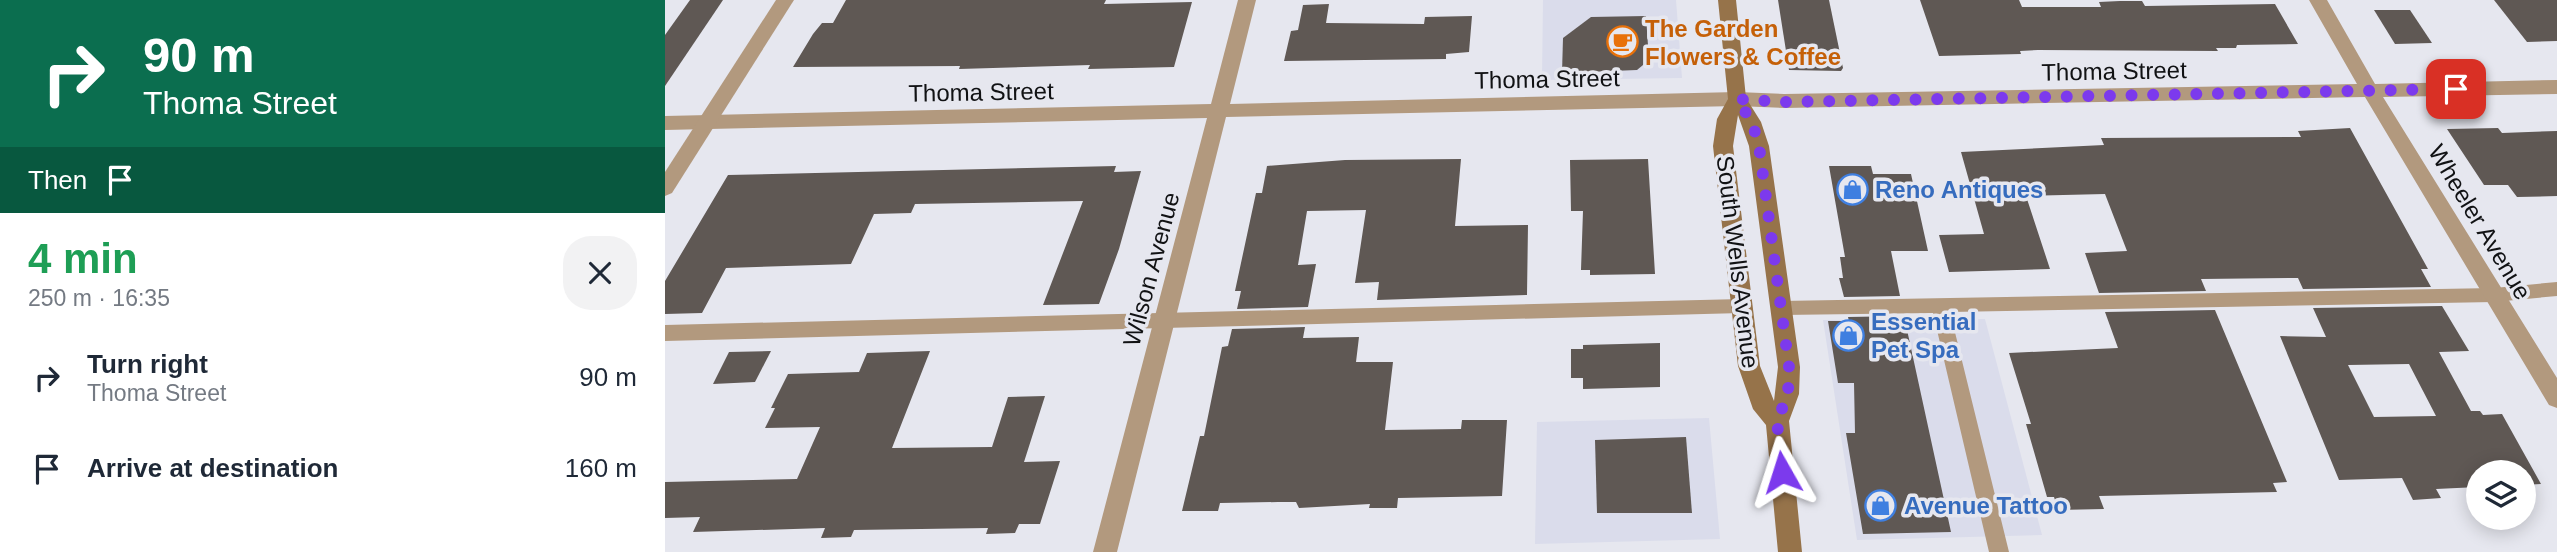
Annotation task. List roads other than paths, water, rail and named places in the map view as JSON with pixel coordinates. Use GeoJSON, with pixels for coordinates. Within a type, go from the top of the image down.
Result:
{"type":"FeatureCollection","features":[{"type":"Feature","properties":{"kind":"main road","name":"South Wells Avenue"},"geometry":{"type":"LineString","coordinates":[[1727,0],[1737,99],[1752,122],[1759,146],[1789,367],[1788,394],[1777,421],[1790,552]]}},
{"type":"Feature","properties":{"kind":"main road","name":"South Wells Avenue"},"geometry":{"type":"LineString","coordinates":[[1737,99],[1726,120],[1723,146],[1749,366],[1761,402],[1777,421]]}},
{"type":"Feature","properties":{"kind":"street"},"geometry":{"type":"LineString","coordinates":[[665,188],[785,0]]}},
{"type":"Feature","properties":{"kind":"street","name":"Wilson Avenue"},"geometry":{"type":"LineString","coordinates":[[1105,552],[1247,0]]}},
{"type":"Feature","properties":{"kind":"street","name":"Wheeler Avenue"},"geometry":{"type":"LineString","coordinates":[[2318,0],[2557,398]]}},
{"type":"Feature","properties":{"kind":"street","name":"Thoma Street"},"geometry":{"type":"LineString","coordinates":[[665,123],[1737,99],[1784,102],[2557,87]]}},
{"type":"Feature","properties":{"kind":"lane"},"geometry":{"type":"LineString","coordinates":[[1781,308],[2494,295],[2557,289]]}},
{"type":"Feature","properties":{"kind":"lane"},"geometry":{"type":"LineString","coordinates":[[665,333],[1742,306]]}},
{"type":"Feature","properties":{"kind":"lane"},"geometry":{"type":"LineString","coordinates":[[1940,306],[1999,552]]}},
{"type":"Feature","properties":{"kind":"place","name":"The Garden Flowers & Coffee"},"geometry":{"type":"Point","coordinates":[1622,42]}},
{"type":"Feature","properties":{"kind":"place","name":"Reno Antiques"},"geometry":{"type":"Point","coordinates":[1852,189]}},
{"type":"Feature","properties":{"kind":"place","name":"Essential Pet Spa"},"geometry":{"type":"Point","coordinates":[1848,335]}},
{"type":"Feature","properties":{"kind":"place","name":"Avenue Tattoo"},"geometry":{"type":"Point","coordinates":[1881,505]}}]}
